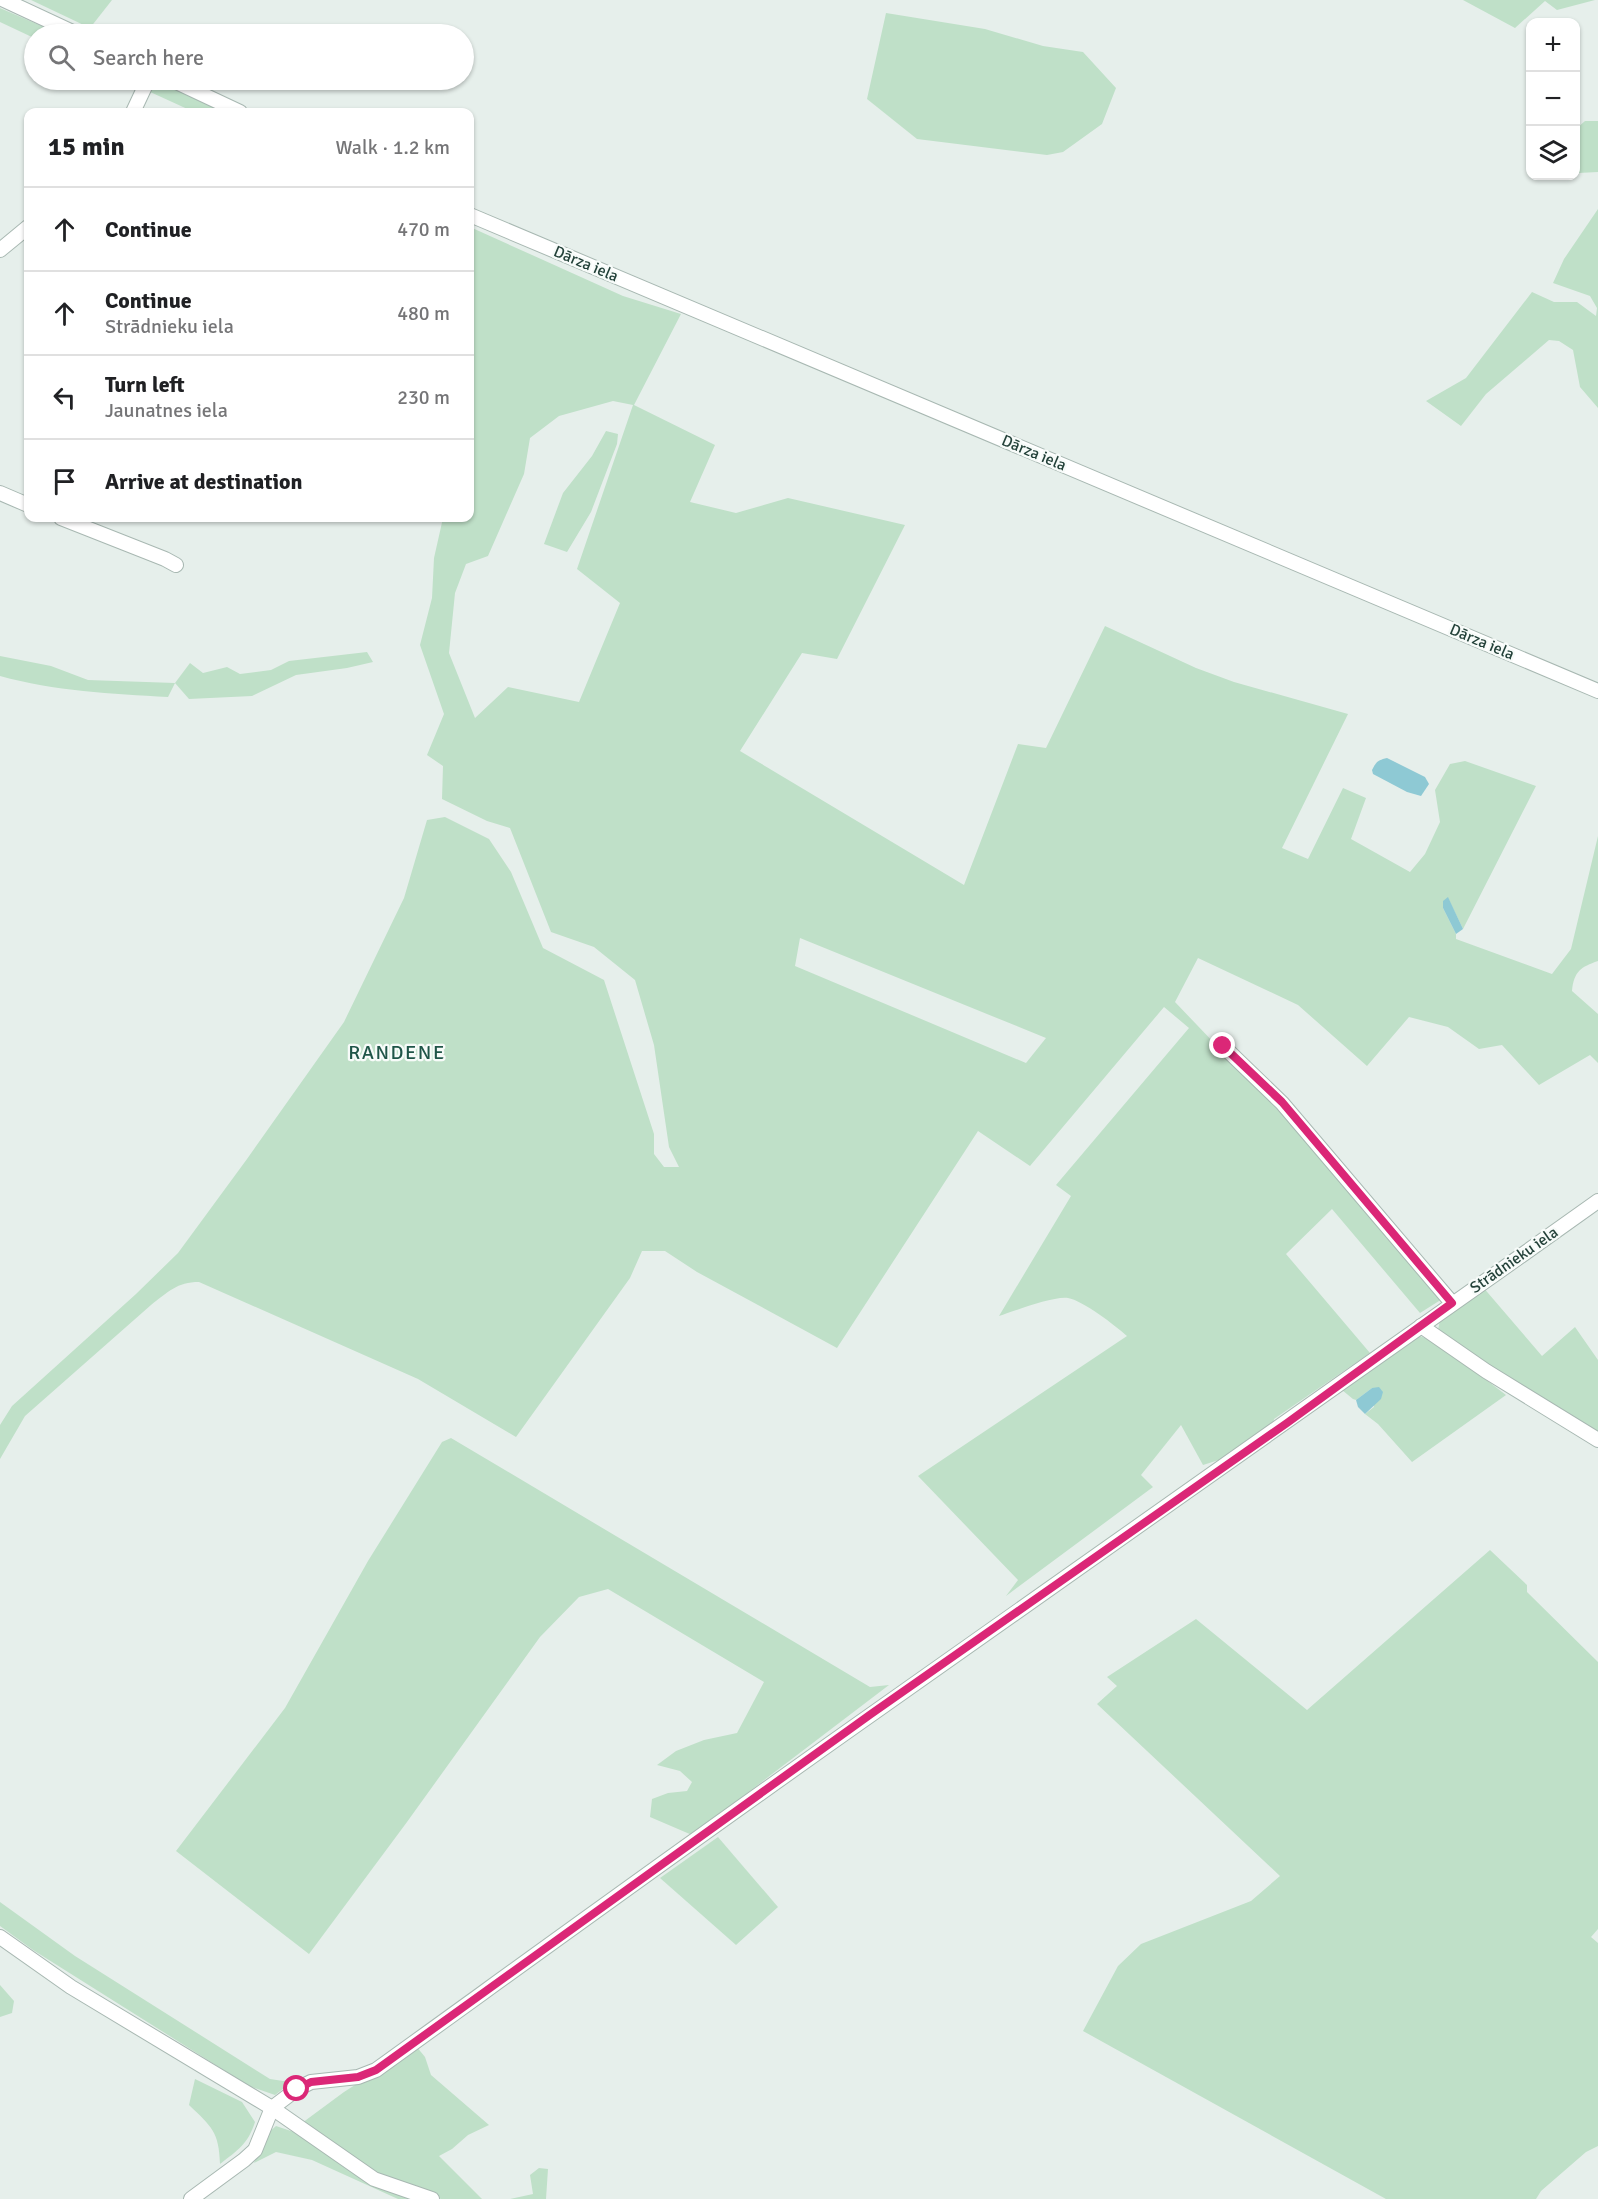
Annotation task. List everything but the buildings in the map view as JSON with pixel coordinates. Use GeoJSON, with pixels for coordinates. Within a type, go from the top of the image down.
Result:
{"type":"FeatureCollection","features":[{"type":"Feature","properties":{"kind":"street"},"geometry":{"type":"LineString","coordinates":[[4,0],[56,24]]}},
{"type":"Feature","properties":{"kind":"street"},"geometry":{"type":"LineString","coordinates":[[135,108],[143,90]]}},
{"type":"Feature","properties":{"kind":"street"},"geometry":{"type":"LineString","coordinates":[[193,90],[232,108]]}},
{"type":"Feature","properties":{"kind":"street","name":"Dārza iela"},"geometry":{"type":"LineString","coordinates":[[474,217],[1598,691]]}},
{"type":"Feature","properties":{"kind":"street"},"geometry":{"type":"LineString","coordinates":[[0,250],[24,230]]}},
{"type":"Feature","properties":{"kind":"street"},"geometry":{"type":"LineString","coordinates":[[0,493],[24,503]]}},
{"type":"Feature","properties":{"kind":"street"},"geometry":{"type":"LineString","coordinates":[[71,522],[165,559],[176,566]]}},
{"type":"Feature","properties":{"kind":"street"},"geometry":{"type":"LineString","coordinates":[[1223,1046],[1282,1102],[1452,1303]]}},
{"type":"Feature","properties":{"kind":"street","name":"Strādnieku iela"},"geometry":{"type":"LineString","coordinates":[[272,2108],[297,2089],[311,2082],[358,2077],[376,2070],[871,1714],[1287,1423],[1452,1303],[1598,1201]]}},
{"type":"Feature","properties":{"kind":"street"},"geometry":{"type":"LineString","coordinates":[[1421,1326],[1486,1371],[1598,1440]]}},
{"type":"Feature","properties":{"kind":"street"},"geometry":{"type":"LineString","coordinates":[[0,1937],[71,1987],[272,2108],[374,2179],[432,2199]]}},
{"type":"Feature","properties":{"kind":"street"},"geometry":{"type":"LineString","coordinates":[[190,2199],[255,2150],[272,2108]]}},
{"type":"Feature","properties":{"kind":"green space"},"geometry":{"type":"Polygon","coordinates":[[[31,0],[112,0],[93,24],[82,24],[31,0]]]}},
{"type":"Feature","properties":{"kind":"green space"},"geometry":{"type":"Polygon","coordinates":[[[1463,0],[1595,0],[1557,10],[1545,1],[1515,28],[1463,0]]]}},
{"type":"Feature","properties":{"kind":"green space"},"geometry":{"type":"Polygon","coordinates":[[[0,8],[37,24],[24,24],[24,33],[0,22],[0,8]]]}},
{"type":"Feature","properties":{"kind":"green space"},"geometry":{"type":"Polygon","coordinates":[[[886,13],[985,29],[1043,46],[1083,52],[1116,88],[1102,124],[1063,152],[1047,155],[917,139],[867,99],[886,13]]]}},
{"type":"Feature","properties":{"kind":"green space"},"geometry":{"type":"Polygon","coordinates":[[[185,90],[216,108],[185,108],[148,91],[185,90]]]}},
{"type":"Feature","properties":{"kind":"green space"},"geometry":{"type":"Polygon","coordinates":[[[1585,121],[1598,121],[1598,172],[1580,173],[1580,125],[1585,121]]]}},
{"type":"Feature","properties":{"kind":"green space"},"geometry":{"type":"Polygon","coordinates":[[[1598,209],[1598,408],[1580,387],[1573,350],[1559,341],[1549,340],[1486,394],[1461,426],[1426,401],[1466,378],[1532,292],[1554,302],[1577,302],[1596,316],[1597,308],[1590,296],[1553,283],[1564,259],[1598,209]]]}},
{"type":"Feature","properties":{"kind":"green space"},"geometry":{"type":"Polygon","coordinates":[[[474,229],[623,296],[681,314],[634,405],[715,445],[690,502],[736,513],[788,498],[905,525],[837,659],[802,653],[740,751],[964,885],[1018,744],[1046,748],[1105,626],[1196,668],[1234,682],[1348,714],[1282,848],[1308,859],[1343,788],[1366,798],[1351,839],[1410,872],[1425,854],[1440,822],[1435,790],[1450,764],[1465,761],[1536,786],[1463,929],[1448,898],[1443,908],[1456,934],[1456,939],[1552,974],[1571,949],[1598,836],[1598,961],[1579,971],[1572,991],[1598,1014],[1598,1063],[1590,1055],[1539,1085],[1502,1045],[1479,1049],[1448,1027],[1409,1017],[1367,1066],[1298,1005],[1198,958],[1175,1002],[1305,1138],[1441,1297],[1439,1301],[1420,1313],[1332,1209],[1286,1254],[1370,1353],[1274,1419],[1273,1426],[1222,1459],[1203,1465],[1181,1425],[1141,1475],[1153,1487],[1006,1596],[1018,1580],[918,1476],[1127,1336],[1090,1308],[1068,1298],[1044,1301],[999,1316],[1071,1196],[1056,1185],[1189,1028],[1164,1007],[1030,1166],[978,1131],[837,1348],[697,1272],[665,1251],[642,1251],[630,1278],[516,1437],[418,1379],[199,1282],[191,1282],[173,1289],[151,1305],[25,1416],[0,1459],[0,1425],[12,1406],[178,1253],[344,1022],[404,898],[427,820],[445,817],[489,839],[511,872],[543,948],[604,980],[654,1134],[654,1154],[664,1167],[679,1167],[669,1147],[654,1045],[635,980],[594,947],[551,932],[510,828],[487,821],[442,799],[443,766],[427,755],[444,714],[420,645],[432,598],[434,558],[442,522],[474,522],[474,229]],[[613,401],[559,416],[530,438],[524,474],[488,556],[466,564],[455,593],[449,653],[475,718],[508,687],[579,702],[620,603],[577,569],[633,405],[613,401]],[[800,938],[795,966],[1026,1063],[1046,1038],[800,938]]]}},
{"type":"Feature","properties":{"kind":"green space"},"geometry":{"type":"Polygon","coordinates":[[[606,431],[618,434],[617,444],[591,512],[567,552],[544,544],[563,493],[592,456],[606,431]]]}},
{"type":"Feature","properties":{"kind":"green space"},"geometry":{"type":"Polygon","coordinates":[[[367,652],[373,662],[296,675],[252,696],[189,699],[175,683],[190,663],[203,673],[227,667],[240,674],[271,670],[289,661],[367,652]]]}},
{"type":"Feature","properties":{"kind":"green space"},"geometry":{"type":"Polygon","coordinates":[[[0,656],[51,666],[88,680],[175,683],[168,697],[62,688],[0,676],[0,656]]]}},
{"type":"Feature","properties":{"kind":"green space"},"geometry":{"type":"Polygon","coordinates":[[[1482,1286],[1542,1356],[1575,1327],[1598,1360],[1598,1437],[1438,1330],[1440,1320],[1482,1286]]]}},
{"type":"Feature","properties":{"kind":"green space"},"geometry":{"type":"Polygon","coordinates":[[[1417,1335],[1438,1343],[1506,1395],[1412,1462],[1378,1424],[1365,1414],[1374,1407],[1372,1388],[1356,1400],[1342,1390],[1417,1335]]]}},
{"type":"Feature","properties":{"kind":"green space"},"geometry":{"type":"Polygon","coordinates":[[[451,1438],[870,1687],[889,1685],[692,1835],[650,1817],[652,1799],[668,1793],[687,1791],[692,1782],[680,1771],[657,1765],[676,1751],[704,1740],[737,1733],[764,1682],[608,1589],[579,1597],[540,1637],[309,1954],[176,1851],[285,1708],[368,1561],[442,1442],[451,1438]]]}},
{"type":"Feature","properties":{"kind":"green space"},"geometry":{"type":"Polygon","coordinates":[[[1490,1550],[1527,1585],[1527,1592],[1598,1662],[1598,1929],[1591,1937],[1598,1943],[1598,2146],[1586,2152],[1541,2191],[1536,2199],[1386,2199],[1083,2031],[1118,1966],[1141,1944],[1251,1901],[1280,1876],[1097,1704],[1117,1686],[1107,1677],[1196,1619],[1307,1710],[1490,1550]]]}},
{"type":"Feature","properties":{"kind":"green space"},"geometry":{"type":"Polygon","coordinates":[[[718,1837],[778,1907],[736,1945],[660,1878],[718,1837]]]}},
{"type":"Feature","properties":{"kind":"green space"},"geometry":{"type":"Polygon","coordinates":[[[0,1902],[75,1956],[270,2079],[283,2081],[296,2079],[275,2095],[249,2086],[33,1950],[0,1926],[0,1902]]]}},
{"type":"Feature","properties":{"kind":"green space"},"geometry":{"type":"Polygon","coordinates":[[[0,1985],[14,2001],[12,2013],[0,2017],[0,1985]]]}},
{"type":"Feature","properties":{"kind":"green space"},"geometry":{"type":"Polygon","coordinates":[[[416,2046],[425,2057],[431,2075],[489,2125],[468,2135],[452,2149],[439,2156],[482,2199],[441,2199],[379,2175],[302,2123],[344,2092],[416,2046]]]}},
{"type":"Feature","properties":{"kind":"green space"},"geometry":{"type":"Polygon","coordinates":[[[195,2079],[242,2102],[255,2122],[246,2141],[220,2164],[218,2144],[213,2131],[189,2105],[195,2079]]]}},
{"type":"Feature","properties":{"kind":"green space"},"geometry":{"type":"Polygon","coordinates":[[[276,2126],[294,2132],[414,2199],[398,2199],[312,2160],[276,2152],[254,2163],[267,2134],[276,2126]]]}},
{"type":"Feature","properties":{"kind":"green space"},"geometry":{"type":"Polygon","coordinates":[[[539,2168],[548,2169],[546,2199],[510,2199],[533,2194],[530,2175],[539,2168]]]}},
{"type":"Feature","properties":{"kind":"water"},"geometry":{"type":"Polygon","coordinates":[[[1387,758],[1425,777],[1429,784],[1421,796],[1407,792],[1373,774],[1372,770],[1376,763],[1387,758]]]}},
{"type":"Feature","properties":{"kind":"water"},"geometry":{"type":"Polygon","coordinates":[[[1448,897],[1463,929],[1456,934],[1443,908],[1443,901],[1448,897]]]}},
{"type":"Feature","properties":{"kind":"water"},"geometry":{"type":"Polygon","coordinates":[[[1379,1387],[1383,1392],[1381,1399],[1365,1414],[1358,1407],[1356,1400],[1372,1388],[1379,1387]]]}},
{"type":"Feature","properties":{"kind":"district","name":"RANDENE"},"geometry":{"type":"Point","coordinates":[397,1052]}},
{"type":"Feature","properties":{"kind":"route"},"geometry":{"type":"LineString","coordinates":[[297,2089],[311,2082],[358,2077],[376,2070],[871,1714],[1287,1423],[1452,1303],[1282,1102],[1223,1046]]}}]}
